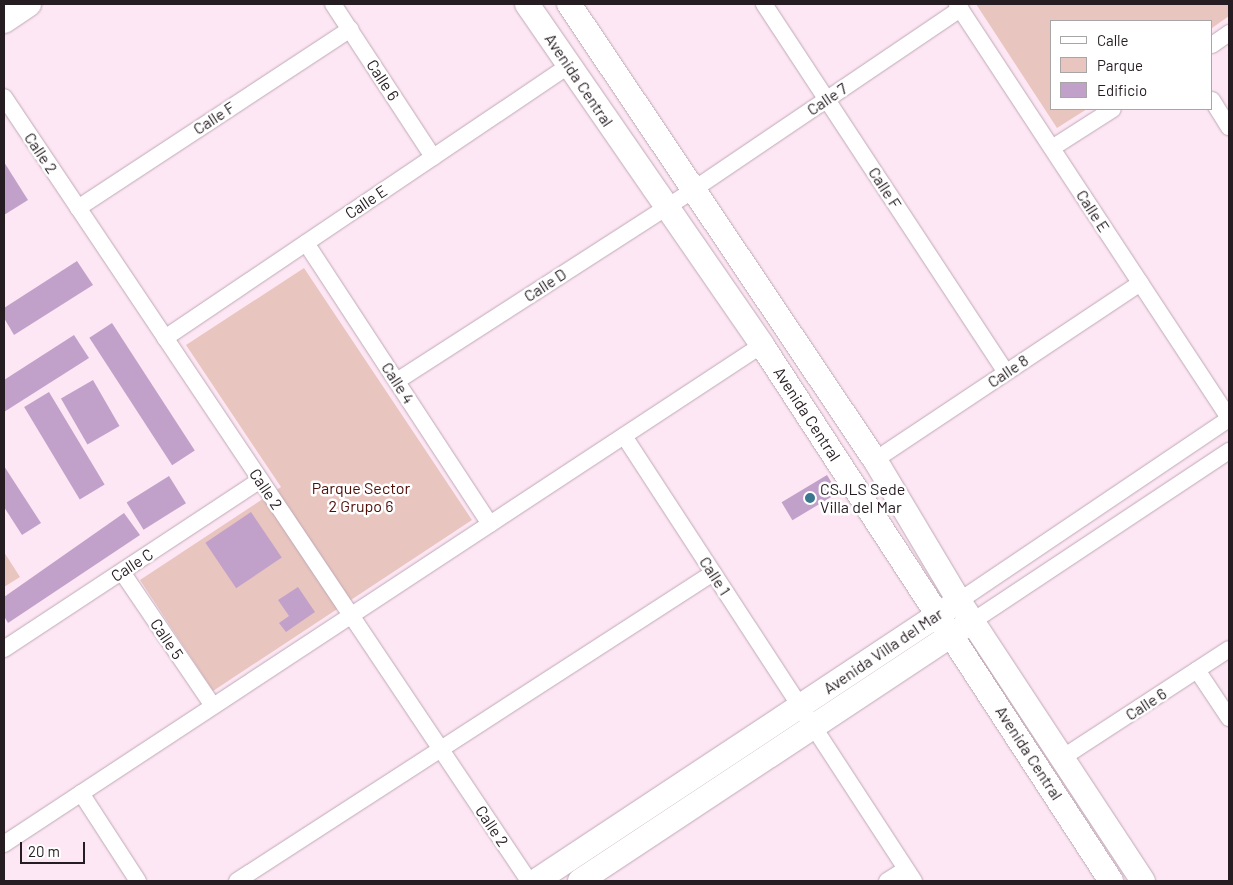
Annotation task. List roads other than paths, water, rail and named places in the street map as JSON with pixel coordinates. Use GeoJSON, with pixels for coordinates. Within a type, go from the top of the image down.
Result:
{"type":"FeatureCollection","features":[{"type":"Feature","properties":{"kind":"main road"},"geometry":{"type":"LineString","coordinates":[[4,20],[28,4]]}},
{"type":"Feature","properties":{"kind":"street","name":"Calle 6"},"geometry":{"type":"LineString","coordinates":[[333,4],[433,157]]}},
{"type":"Feature","properties":{"kind":"street","name":"Avenida Central"},"geometry":{"type":"LineString","coordinates":[[527,4],[762,345],[1112,881]]}},
{"type":"Feature","properties":{"kind":"street","name":"Avenida Central"},"geometry":{"type":"LineString","coordinates":[[569,4],[875,460],[959,601],[1143,881]]}},
{"type":"Feature","properties":{"kind":"street","name":"Calle F"},"geometry":{"type":"LineString","coordinates":[[764,4],[1006,372]]}},
{"type":"Feature","properties":{"kind":"street","name":"Calle E"},"geometry":{"type":"LineString","coordinates":[[959,6],[1229,418]]}},
{"type":"Feature","properties":{"kind":"street","name":"Calle 7"},"geometry":{"type":"LineString","coordinates":[[693,190],[959,6]]}},
{"type":"Feature","properties":{"kind":"street","name":"Calle F"},"geometry":{"type":"LineString","coordinates":[[78,208],[350,29]]}},
{"type":"Feature","properties":{"kind":"street"},"geometry":{"type":"LineString","coordinates":[[1213,44],[1229,34]]}},
{"type":"Feature","properties":{"kind":"street","name":"Calle E"},"geometry":{"type":"LineString","coordinates":[[165,338],[568,66]]}},
{"type":"Feature","properties":{"kind":"street","name":"Calle 2"},"geometry":{"type":"LineString","coordinates":[[4,98],[529,881]]}},
{"type":"Feature","properties":{"kind":"street"},"geometry":{"type":"LineString","coordinates":[[1213,102],[1229,127]]}},
{"type":"Feature","properties":{"kind":"street"},"geometry":{"type":"LineString","coordinates":[[1052,148],[1111,110]]}},
{"type":"Feature","properties":{"kind":"street","name":"Calle D"},"geometry":{"type":"LineString","coordinates":[[397,381],[693,190]]}},
{"type":"Feature","properties":{"kind":"street","name":"Calle 4"},"geometry":{"type":"LineString","coordinates":[[306,243],[490,524]]}},
{"type":"Feature","properties":{"kind":"street","name":"Calle 8"},"geometry":{"type":"LineString","coordinates":[[875,460],[1140,283]]}},
{"type":"Feature","properties":{"kind":"street"},"geometry":{"type":"LineString","coordinates":[[4,844],[762,345]]}},
{"type":"Feature","properties":{"kind":"street","name":"Avenida Villa del Mar"},"geometry":{"type":"LineString","coordinates":[[580,881],[806,717],[938,615],[1229,418]]}},
{"type":"Feature","properties":{"kind":"street","name":"Calle 1"},"geometry":{"type":"LineString","coordinates":[[624,436],[806,717]]}},
{"type":"Feature","properties":{"kind":"street","name":"Avenida Villa del Mar"},"geometry":{"type":"LineString","coordinates":[[536,881],[806,717],[952,635],[1229,451]]}},
{"type":"Feature","properties":{"kind":"street","name":"Calle C"},"geometry":{"type":"LineString","coordinates":[[4,649],[260,480]]}},
{"type":"Feature","properties":{"kind":"street","name":"Calle 5"},"geometry":{"type":"LineString","coordinates":[[122,572],[213,706]]}},
{"type":"Feature","properties":{"kind":"street"},"geometry":{"type":"LineString","coordinates":[[237,881],[713,573]]}},
{"type":"Feature","properties":{"kind":"street","name":"Calle 6"},"geometry":{"type":"LineString","coordinates":[[1062,758],[1229,649]]}},
{"type":"Feature","properties":{"kind":"street"},"geometry":{"type":"LineString","coordinates":[[1197,670],[1229,718]]}},
{"type":"Feature","properties":{"kind":"street"},"geometry":{"type":"LineString","coordinates":[[806,717],[910,875],[887,881]]}},
{"type":"Feature","properties":{"kind":"street"},"geometry":{"type":"LineString","coordinates":[[80,793],[138,881]]}},
{"type":"Feature","properties":{"kind":"place","name":"CSJLS Sede Villa del Mar"},"geometry":{"type":"Point","coordinates":[810,498]}},
{"type":"Feature","properties":{"kind":"park label","name":"Parque Sector 2 Grupo 6"},"geometry":{"type":"Point","coordinates":[361,497]}}]}
